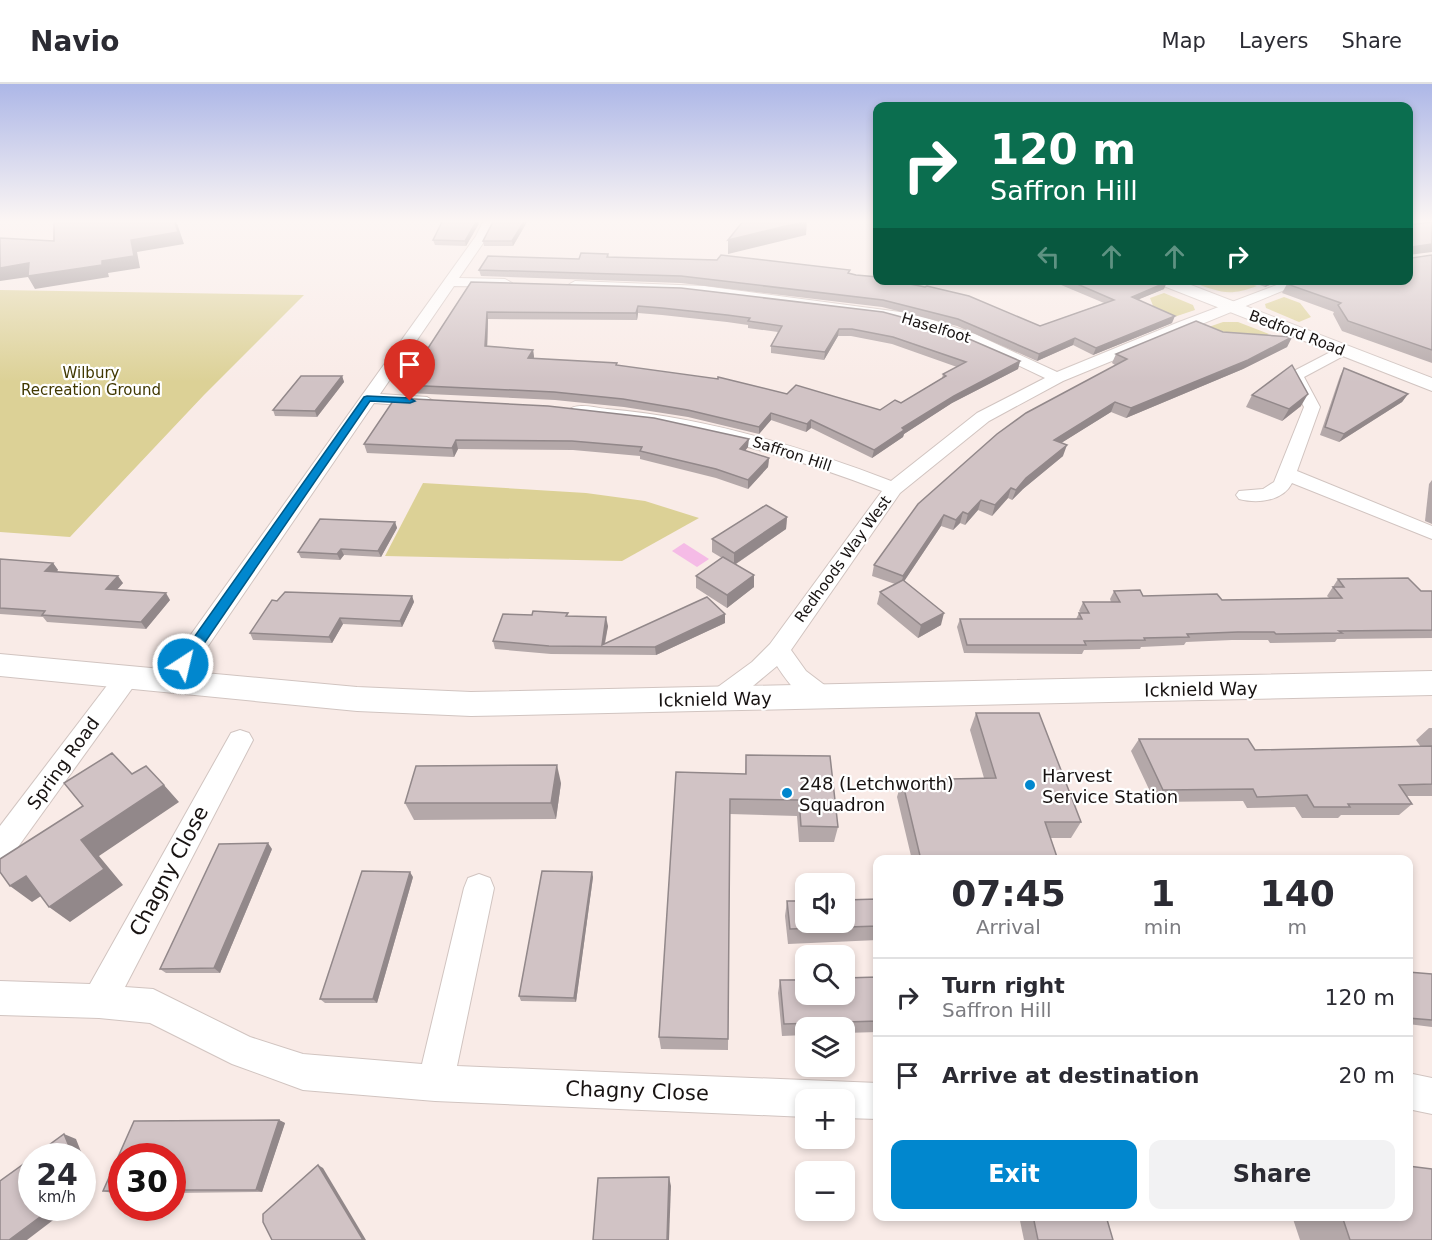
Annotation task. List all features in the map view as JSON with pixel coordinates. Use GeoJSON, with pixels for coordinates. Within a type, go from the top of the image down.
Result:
{"type":"FeatureCollection","features":[{"type":"Feature","properties":{"kind":"street"},"geometry":{"type":"LineString","coordinates":[[171,681],[454,274]]}},
{"type":"Feature","properties":{"kind":"street"},"geometry":{"type":"LineString","coordinates":[[449,282],[522,284]]}},
{"type":"Feature","properties":{"kind":"street","name":"Haselfoot"},"geometry":{"type":"LineString","coordinates":[[558,285],[713,291],[915,318],[970,337],[1057,378]]}},
{"type":"Feature","properties":{"kind":"street","name":"Bedford Road"},"geometry":{"type":"LineString","coordinates":[[1174,285],[1432,385]]}},
{"type":"Feature","properties":{"kind":"street","name":"Redhoods Way West"},"geometry":{"type":"LineString","coordinates":[[720,699],[761,668],[778,650],[893,489],[983,417],[1057,378],[1290,285]]}},
{"type":"Feature","properties":{"kind":"street"},"geometry":{"type":"LineString","coordinates":[[1246,495],[1263,496],[1274,492],[1282,485],[1312,407],[1296,376],[1299,372],[1342,351]]}},
{"type":"Feature","properties":{"kind":"street"},"geometry":{"type":"LineString","coordinates":[[367,399],[449,403]]}},
{"type":"Feature","properties":{"kind":"street","name":"Saffron Hill"},"geometry":{"type":"LineString","coordinates":[[554,409],[622,414],[678,423],[753,441],[893,489]]}},
{"type":"Feature","properties":{"kind":"street"},"geometry":{"type":"LineString","coordinates":[[1285,474],[1432,533]]}},
{"type":"Feature","properties":{"kind":"street"},"geometry":{"type":"LineString","coordinates":[[778,650],[797,677],[822,697]]}},
{"type":"Feature","properties":{"kind":"street","name":"Icknield Way"},"geometry":{"type":"LineString","coordinates":[[0,665],[357,699],[471,704],[1432,683]]}},
{"type":"Feature","properties":{"kind":"street","name":"Spring Road"},"geometry":{"type":"LineString","coordinates":[[0,849],[127,677]]}},
{"type":"Feature","properties":{"kind":"street","name":"Chagny Close"},"geometry":{"type":"LineString","coordinates":[[99,1001],[240,740]]}},
{"type":"Feature","properties":{"kind":"street"},"geometry":{"type":"LineString","coordinates":[[435,1083],[479,888]]}},
{"type":"Feature","properties":{"kind":"street","name":"Chagny Close"},"geometry":{"type":"LineString","coordinates":[[0,998],[99,1001],[153,1006],[244,1052],[303,1072],[435,1083],[795,1098]]}},
{"type":"Feature","properties":{"kind":"street"},"geometry":{"type":"LineString","coordinates":[[1413,1092],[1432,1096]]}},
{"type":"Feature","properties":{"kind":"street"},"geometry":{"type":"LineString","coordinates":[[855,1100],[873,1101]]}},
{"type":"Feature","properties":{"kind":"green space"},"geometry":{"type":"Polygon","coordinates":[[[1201,285],[1257,286],[1231,292],[1201,285]]]}},
{"type":"Feature","properties":{"kind":"green space","name":"Wilbury Recreation Ground"},"geometry":{"type":"Polygon","coordinates":[[[0,290],[304,295],[204,395],[70,537],[0,532],[0,290]]]}},
{"type":"Feature","properties":{"kind":"green space"},"geometry":{"type":"Polygon","coordinates":[[[1164,293],[1193,305],[1195,310],[1171,318],[1155,311],[1150,298],[1164,293]]]}},
{"type":"Feature","properties":{"kind":"green space"},"geometry":{"type":"Polygon","coordinates":[[[1284,297],[1300,303],[1311,317],[1299,322],[1266,308],[1265,304],[1284,297]]]}},
{"type":"Feature","properties":{"kind":"green space"},"geometry":{"type":"Polygon","coordinates":[[[1223,322],[1238,322],[1269,334],[1254,341],[1200,330],[1223,322]]]}},
{"type":"Feature","properties":{"kind":"green space"},"geometry":{"type":"Polygon","coordinates":[[[423,483],[586,493],[645,501],[699,518],[622,561],[385,556],[423,483]]]}},
{"type":"Feature","properties":{"kind":"shaded area"},"geometry":{"type":"Polygon","coordinates":[[[684,543],[709,559],[697,567],[672,551],[684,543]]]}},
{"type":"Feature","properties":{"kind":"building"},"geometry":{"type":"Polygon","coordinates":[[[612,274],[852,274],[873,277],[873,285],[927,286],[969,296],[1040,326],[1114,300],[1080,285],[1160,285],[1132,297],[1175,316],[1096,348],[1075,338],[1039,354],[958,319],[883,300],[681,276],[612,274]]]}},
{"type":"Feature","properties":{"kind":"building"},"geometry":{"type":"Polygon","coordinates":[[[1413,274],[1432,274],[1432,350],[1348,321],[1338,305],[1341,303],[1290,285],[1413,285],[1413,274]]]}},
{"type":"Feature","properties":{"kind":"building"},"geometry":{"type":"Polygon","coordinates":[[[471,282],[681,288],[883,312],[946,329],[1020,361],[954,396],[902,428],[904,430],[874,450],[811,420],[807,424],[771,413],[759,427],[688,410],[623,399],[554,392],[404,385],[471,282]],[[638,306],[636,313],[487,312],[485,346],[533,350],[528,358],[617,363],[616,365],[718,379],[718,377],[787,394],[796,385],[880,410],[895,400],[901,403],[946,376],[943,374],[966,362],[893,337],[852,329],[839,329],[825,352],[771,346],[782,326],[748,321],[750,318],[638,306]]]}},
{"type":"Feature","properties":{"kind":"building"},"geometry":{"type":"Polygon","coordinates":[[[1196,321],[1223,332],[1292,337],[1248,360],[1131,408],[1115,402],[1054,440],[1067,445],[1026,478],[1016,490],[1011,488],[995,505],[981,500],[968,514],[963,512],[956,520],[944,515],[903,576],[874,565],[918,504],[997,434],[1026,413],[1127,359],[1116,354],[1196,321]]]}},
{"type":"Feature","properties":{"kind":"building"},"geometry":{"type":"Polygon","coordinates":[[[1292,365],[1308,394],[1289,409],[1252,395],[1292,365]]]}},
{"type":"Feature","properties":{"kind":"building"},"geometry":{"type":"Polygon","coordinates":[[[1344,368],[1408,394],[1344,434],[1325,427],[1344,368]]]}},
{"type":"Feature","properties":{"kind":"building"},"geometry":{"type":"Polygon","coordinates":[[[301,376],[342,376],[315,411],[273,410],[301,376]]]}},
{"type":"Feature","properties":{"kind":"building"},"geometry":{"type":"Polygon","coordinates":[[[395,398],[548,406],[654,418],[749,439],[740,449],[769,458],[748,480],[716,469],[640,451],[642,447],[572,441],[456,440],[452,448],[364,444],[395,398]]]}},
{"type":"Feature","properties":{"kind":"building"},"geometry":{"type":"Polygon","coordinates":[[[766,505],[787,517],[734,553],[712,539],[766,505]]]}},
{"type":"Feature","properties":{"kind":"building"},"geometry":{"type":"Polygon","coordinates":[[[320,519],[395,522],[378,551],[341,549],[337,554],[298,552],[320,519]]]}},
{"type":"Feature","properties":{"kind":"building"},"geometry":{"type":"Polygon","coordinates":[[[723,557],[754,575],[727,595],[696,576],[723,557]]]}},
{"type":"Feature","properties":{"kind":"building"},"geometry":{"type":"Polygon","coordinates":[[[0,559],[53,563],[45,571],[118,576],[106,589],[166,593],[141,622],[42,615],[45,611],[0,608],[0,559]]]}},
{"type":"Feature","properties":{"kind":"building"},"geometry":{"type":"Polygon","coordinates":[[[1408,578],[1421,591],[1432,591],[1432,630],[1276,634],[1274,632],[1238,632],[1187,634],[1189,637],[1144,638],[1145,640],[1084,641],[1086,645],[967,645],[960,619],[1082,619],[1079,613],[1089,613],[1083,602],[1120,602],[1114,591],[1140,590],[1143,596],[1217,594],[1222,600],[1342,598],[1333,587],[1344,587],[1338,579],[1408,578]]]}},
{"type":"Feature","properties":{"kind":"building"},"geometry":{"type":"Polygon","coordinates":[[[903,580],[944,613],[921,625],[880,592],[903,580]]]}},
{"type":"Feature","properties":{"kind":"building"},"geometry":{"type":"Polygon","coordinates":[[[285,592],[412,596],[400,621],[340,618],[329,637],[250,633],[272,600],[277,601],[285,592]]]}},
{"type":"Feature","properties":{"kind":"building"},"geometry":{"type":"Polygon","coordinates":[[[707,597],[725,614],[655,647],[549,646],[493,641],[503,614],[532,615],[533,611],[568,613],[566,616],[606,617],[602,645],[707,597]]]}},
{"type":"Feature","properties":{"kind":"building"},"geometry":{"type":"Polygon","coordinates":[[[976,713],[1039,713],[1081,822],[1045,822],[1056,855],[920,855],[902,780],[996,778],[976,713]]]}},
{"type":"Feature","properties":{"kind":"building"},"geometry":{"type":"Polygon","coordinates":[[[1139,739],[1248,739],[1255,750],[1432,746],[1432,784],[1399,785],[1412,804],[1348,804],[1350,807],[1314,807],[1307,795],[1257,797],[1253,789],[1163,790],[1139,739]]]}},
{"type":"Feature","properties":{"kind":"building"},"geometry":{"type":"Polygon","coordinates":[[[112,753],[132,774],[146,766],[164,785],[81,840],[104,869],[49,907],[26,876],[10,886],[0,872],[0,859],[83,806],[64,783],[112,753]]]}},
{"type":"Feature","properties":{"kind":"building"},"geometry":{"type":"Polygon","coordinates":[[[746,755],[830,756],[838,827],[801,826],[799,800],[730,799],[728,1039],[659,1037],[676,772],[746,774],[746,755]]]}},
{"type":"Feature","properties":{"kind":"building"},"geometry":{"type":"Polygon","coordinates":[[[557,765],[551,803],[405,803],[416,766],[557,765]]]}},
{"type":"Feature","properties":{"kind":"building"},"geometry":{"type":"Polygon","coordinates":[[[268,843],[214,968],[160,969],[219,844],[268,843]]]}},
{"type":"Feature","properties":{"kind":"building"},"geometry":{"type":"Polygon","coordinates":[[[362,871],[410,872],[373,999],[320,999],[362,871]]]}},
{"type":"Feature","properties":{"kind":"building"},"geometry":{"type":"Polygon","coordinates":[[[542,871],[592,872],[574,998],[519,996],[542,871]]]}},
{"type":"Feature","properties":{"kind":"building"},"geometry":{"type":"Polygon","coordinates":[[[873,899],[873,926],[855,927],[855,900],[873,899]]]}},
{"type":"Feature","properties":{"kind":"building"},"geometry":{"type":"Polygon","coordinates":[[[787,901],[795,901],[795,929],[790,929],[787,901]]]}},
{"type":"Feature","properties":{"kind":"building"},"geometry":{"type":"Polygon","coordinates":[[[1413,972],[1432,974],[1432,1020],[1413,1018],[1413,972]]]}},
{"type":"Feature","properties":{"kind":"building"},"geometry":{"type":"Polygon","coordinates":[[[873,977],[873,1021],[855,1022],[855,1017],[795,1017],[795,1024],[784,1024],[780,980],[795,980],[795,1005],[855,1005],[855,978],[873,977]]]}},
{"type":"Feature","properties":{"kind":"building"},"geometry":{"type":"Polygon","coordinates":[[[279,1120],[256,1190],[186,1190],[186,1143],[124,1143],[134,1121],[279,1120]]]}},
{"type":"Feature","properties":{"kind":"building"},"geometry":{"type":"Polygon","coordinates":[[[64,1134],[68,1143],[52,1143],[64,1134]]]}},
{"type":"Feature","properties":{"kind":"building"},"geometry":{"type":"Polygon","coordinates":[[[318,1165],[363,1240],[272,1240],[263,1222],[263,1214],[318,1165]]]}},
{"type":"Feature","properties":{"kind":"building"},"geometry":{"type":"Polygon","coordinates":[[[1413,1167],[1432,1169],[1432,1240],[1350,1240],[1344,1221],[1413,1221],[1413,1167]]]}},
{"type":"Feature","properties":{"kind":"building"},"geometry":{"type":"Polygon","coordinates":[[[18,1168],[18,1221],[35,1221],[9,1240],[0,1240],[0,1181],[18,1168]]]}},
{"type":"Feature","properties":{"kind":"building"},"geometry":{"type":"Polygon","coordinates":[[[669,1177],[667,1240],[593,1240],[598,1178],[669,1177]]]}},
{"type":"Feature","properties":{"kind":"building"},"geometry":{"type":"Polygon","coordinates":[[[108,1180],[108,1191],[103,1191],[108,1180]]]}},
{"type":"Feature","properties":{"kind":"building"},"geometry":{"type":"Polygon","coordinates":[[[1034,1221],[1107,1221],[1113,1240],[1038,1240],[1034,1221]]]}},
{"type":"Feature","properties":{"kind":"place","name":"Harvest Service Station"},"geometry":{"type":"Point","coordinates":[1030,785]}},
{"type":"Feature","properties":{"kind":"place","name":"248 (Letchworth) Squadron"},"geometry":{"type":"Point","coordinates":[787,793]}},
{"type":"Feature","properties":{"kind":"route"},"geometry":{"type":"LineString","coordinates":[[183,664],[367,399],[410,401]]}}]}
